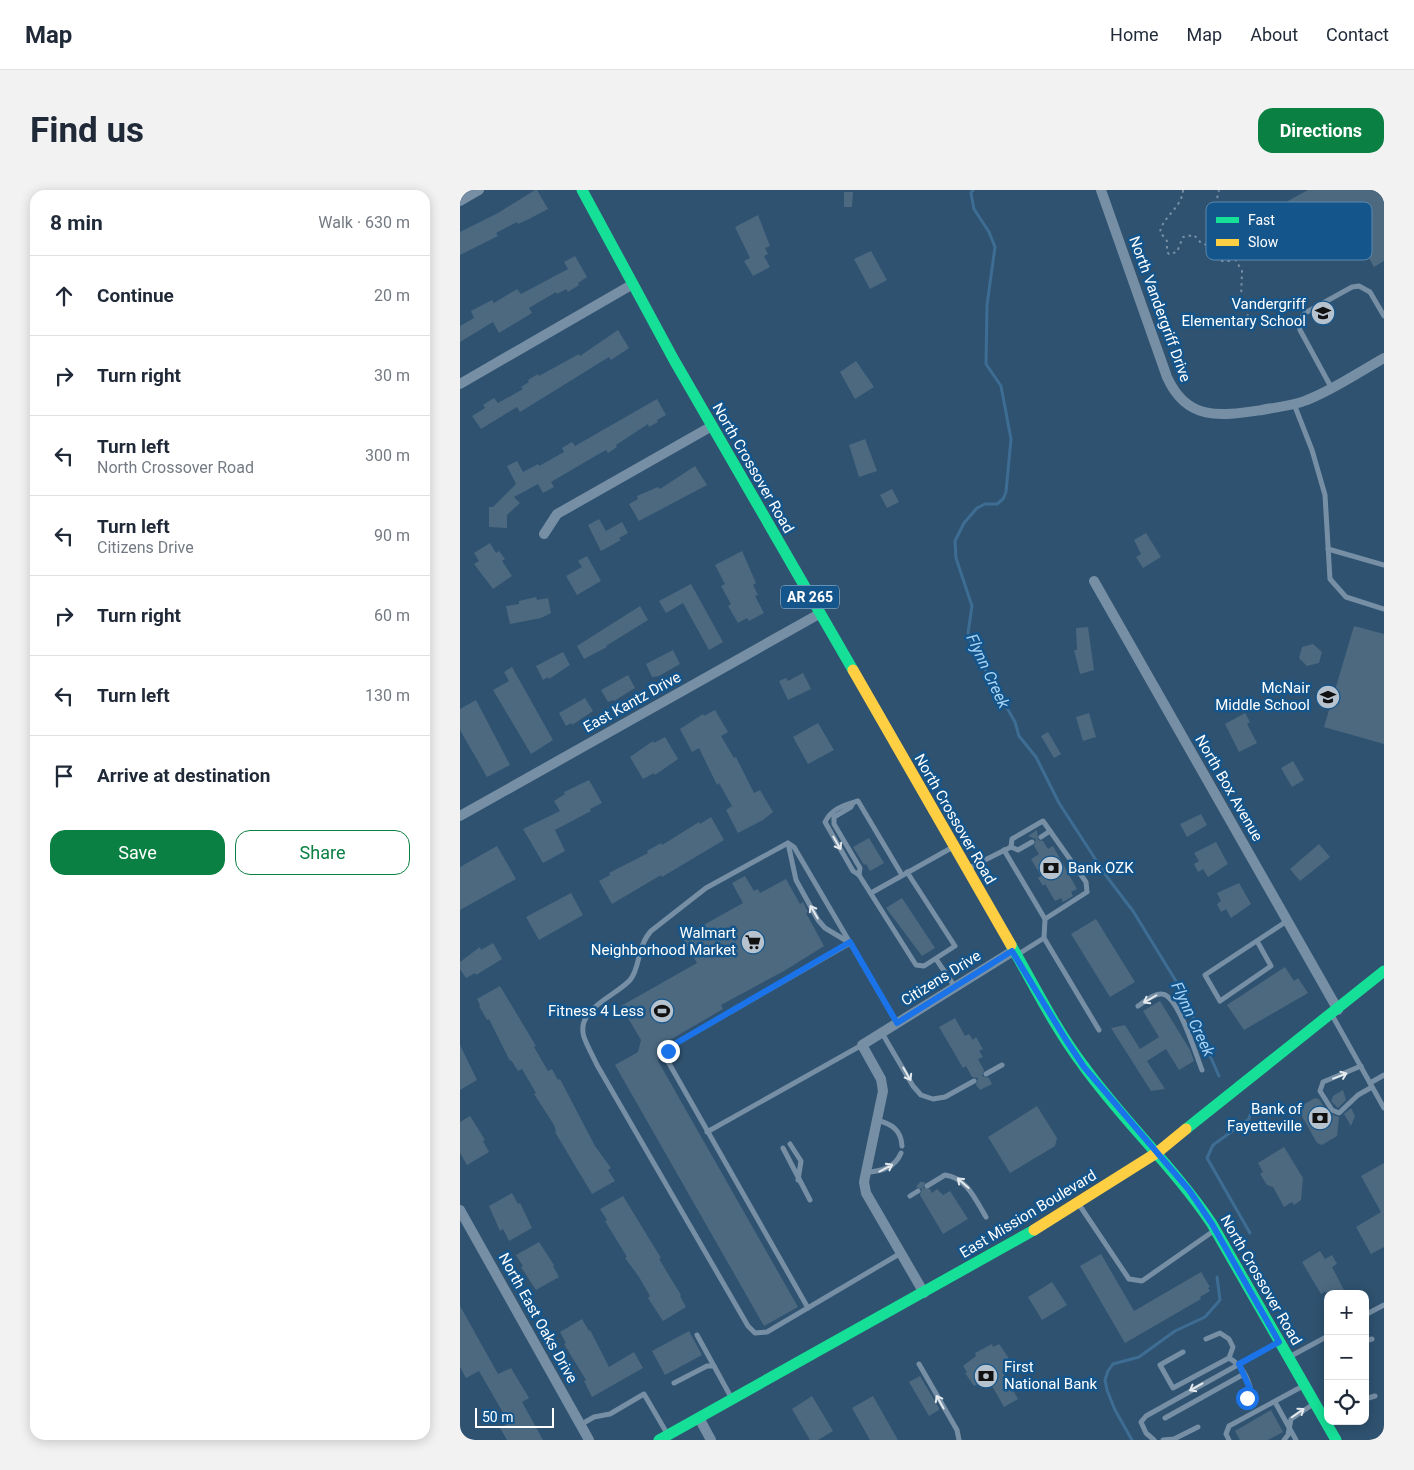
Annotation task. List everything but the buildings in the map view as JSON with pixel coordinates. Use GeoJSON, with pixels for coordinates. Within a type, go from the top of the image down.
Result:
{"type":"FeatureCollection","features":[{"type":"Feature","properties":{"kind":"main road","name":"North Crossover Road"},"geometry":{"type":"LineString","coordinates":[[582,190],[712,426],[1014,954],[1084,1067],[1189,1190],[1215,1230],[1289,1357],[1315,1403],[1332,1439]]}},
{"type":"Feature","properties":{"kind":"main road","name":"East Mission Boulevard"},"geometry":{"type":"LineString","coordinates":[[664,1438],[1005,1248],[1158,1152],[1384,972]]}},
{"type":"Feature","properties":{"kind":"street"},"geometry":{"type":"LineString","coordinates":[[460,201],[479,190]]}},
{"type":"Feature","properties":{"kind":"street","name":"North Vandergriff Drive"},"geometry":{"type":"LineString","coordinates":[[1101,190],[1167,377],[1177,395],[1196,410],[1214,415],[1231,415],[1294,404],[1307,400],[1384,358]]}},
{"type":"Feature","properties":{"kind":"street"},"geometry":{"type":"LineString","coordinates":[[460,384],[633,284]]}},
{"type":"Feature","properties":{"kind":"street"},"geometry":{"type":"LineString","coordinates":[[544,534],[557,514],[712,426]]}},
{"type":"Feature","properties":{"kind":"street","name":"North Box Avenue"},"geometry":{"type":"LineString","coordinates":[[1094,581],[1287,921],[1335,1012]]}},
{"type":"Feature","properties":{"kind":"street","name":"East Kantz Drive"},"geometry":{"type":"LineString","coordinates":[[460,816],[819,614]]}},
{"type":"Feature","properties":{"kind":"street","name":"Citizens Drive"},"geometry":{"type":"LineString","coordinates":[[862,1045],[955,987],[1014,954]]}},
{"type":"Feature","properties":{"kind":"street"},"geometry":{"type":"LineString","coordinates":[[862,1045],[881,1080],[883,1091],[864,1172],[866,1193],[924,1293]]}},
{"type":"Feature","properties":{"kind":"street","name":"North East Oaks Drive"},"geometry":{"type":"LineString","coordinates":[[460,1210],[589,1440]]}},
{"type":"Feature","properties":{"kind":"street"},"geometry":{"type":"LineString","coordinates":[[699,1418],[711,1440]]}},
{"type":"Feature","properties":{"kind":"lane"},"geometry":{"type":"LineString","coordinates":[[1331,387],[1300,330],[1298,324],[1301,318],[1352,287],[1359,286],[1370,292],[1384,316]]}},
{"type":"Feature","properties":{"kind":"lane"},"geometry":{"type":"LineString","coordinates":[[1294,404],[1321,478],[1328,521],[1330,579],[1339,592],[1346,596],[1384,609]]}},
{"type":"Feature","properties":{"kind":"lane"},"geometry":{"type":"LineString","coordinates":[[1328,550],[1384,565]]}},
{"type":"Feature","properties":{"kind":"lane"},"geometry":{"type":"LineString","coordinates":[[858,801],[905,874],[955,946],[924,966],[916,965],[859,875],[853,871],[824,822],[829,814],[849,802],[858,801]]}},
{"type":"Feature","properties":{"kind":"lane"},"geometry":{"type":"LineString","coordinates":[[853,803],[851,807],[834,817],[834,824],[860,868],[859,875]]}},
{"type":"Feature","properties":{"kind":"lane"},"geometry":{"type":"LineString","coordinates":[[1011,847],[1012,839],[1043,821],[1086,882],[1087,892],[1045,919]]}},
{"type":"Feature","properties":{"kind":"lane"},"geometry":{"type":"LineString","coordinates":[[1041,837],[1050,831]]}},
{"type":"Feature","properties":{"kind":"lane"},"geometry":{"type":"LineString","coordinates":[[966,870],[1011,847],[1018,850],[1032,842]]}},
{"type":"Feature","properties":{"kind":"lane"},"geometry":{"type":"LineString","coordinates":[[788,843],[796,880],[818,920],[825,928],[850,942]]}},
{"type":"Feature","properties":{"kind":"lane"},"geometry":{"type":"LineString","coordinates":[[788,843],[794,847],[897,1023]]}},
{"type":"Feature","properties":{"kind":"lane"},"geometry":{"type":"LineString","coordinates":[[788,843],[706,888],[651,931],[643,939],[631,979],[591,1010],[584,1021],[583,1035],[597,1065],[748,1326],[755,1333],[767,1332],[901,1253]]}},
{"type":"Feature","properties":{"kind":"lane"},"geometry":{"type":"LineString","coordinates":[[871,893],[953,846]]}},
{"type":"Feature","properties":{"kind":"lane"},"geometry":{"type":"LineString","coordinates":[[1004,850],[1045,919],[1044,938],[1099,1030]]}},
{"type":"Feature","properties":{"kind":"lane"},"geometry":{"type":"LineString","coordinates":[[1257,941],[1271,966],[1220,1001],[1205,975],[1287,921]]}},
{"type":"Feature","properties":{"kind":"lane"},"geometry":{"type":"LineString","coordinates":[[1014,954],[1044,938]]}},
{"type":"Feature","properties":{"kind":"lane"},"geometry":{"type":"LineString","coordinates":[[808,1308],[668,1064],[668,1051],[673,1045],[850,942]]}},
{"type":"Feature","properties":{"kind":"lane"},"geometry":{"type":"LineString","coordinates":[[936,959],[955,987]]}},
{"type":"Feature","properties":{"kind":"lane"},"geometry":{"type":"LineString","coordinates":[[1138,1006],[1157,995],[1168,996],[1186,1025],[1202,1070]]}},
{"type":"Feature","properties":{"kind":"lane"},"geometry":{"type":"LineString","coordinates":[[1335,1012],[1360,1066],[1384,1108]]}},
{"type":"Feature","properties":{"kind":"lane"},"geometry":{"type":"LineString","coordinates":[[882,1032],[914,1086],[921,1094],[933,1099],[945,1097],[974,1081]]}},
{"type":"Feature","properties":{"kind":"lane"},"geometry":{"type":"LineString","coordinates":[[707,1132],[862,1045]]}},
{"type":"Feature","properties":{"kind":"lane"},"geometry":{"type":"LineString","coordinates":[[986,1074],[1002,1065]]}},
{"type":"Feature","properties":{"kind":"lane"},"geometry":{"type":"LineString","coordinates":[[1360,1066],[1323,1082],[1320,1091],[1332,1110],[1339,1113],[1384,1075]]}},
{"type":"Feature","properties":{"kind":"lane"},"geometry":{"type":"LineString","coordinates":[[876,1120],[895,1128],[902,1138],[902,1146]]}},
{"type":"Feature","properties":{"kind":"lane"},"geometry":{"type":"LineString","coordinates":[[790,1144],[801,1161],[798,1180]]}},
{"type":"Feature","properties":{"kind":"lane"},"geometry":{"type":"LineString","coordinates":[[783,1148],[810,1200]]}},
{"type":"Feature","properties":{"kind":"lane"},"geometry":{"type":"LineString","coordinates":[[864,1172],[877,1172],[888,1167],[901,1153]]}},
{"type":"Feature","properties":{"kind":"lane"},"geometry":{"type":"LineString","coordinates":[[927,1186],[945,1175],[954,1176],[968,1188],[986,1217]]}},
{"type":"Feature","properties":{"kind":"lane"},"geometry":{"type":"LineString","coordinates":[[910,1196],[918,1191]]}},
{"type":"Feature","properties":{"kind":"lane"},"geometry":{"type":"LineString","coordinates":[[1078,1202],[1129,1279],[1142,1282],[1215,1230]]}},
{"type":"Feature","properties":{"kind":"lane"},"geometry":{"type":"LineString","coordinates":[[1369,1313],[1384,1305]]}},
{"type":"Feature","properties":{"kind":"lane"},"geometry":{"type":"LineString","coordinates":[[1183,1352],[1160,1365],[1173,1388],[1229,1358],[1233,1347],[1224,1335],[1220,1333],[1206,1339]]}},
{"type":"Feature","properties":{"kind":"lane"},"geometry":{"type":"LineString","coordinates":[[697,1336],[732,1400]]}},
{"type":"Feature","properties":{"kind":"lane"},"geometry":{"type":"LineString","coordinates":[[1289,1357],[1324,1338]]}},
{"type":"Feature","properties":{"kind":"lane"},"geometry":{"type":"LineString","coordinates":[[1154,1440],[1146,1433],[1141,1422],[1146,1416],[1279,1342]]}},
{"type":"Feature","properties":{"kind":"lane"},"geometry":{"type":"LineString","coordinates":[[1229,1358],[1239,1364],[1251,1391],[1243,1401]]}},
{"type":"Feature","properties":{"kind":"lane"},"geometry":{"type":"LineString","coordinates":[[919,1364],[957,1430],[959,1440]]}},
{"type":"Feature","properties":{"kind":"lane"},"geometry":{"type":"LineString","coordinates":[[674,1383],[707,1366],[714,1366]]}},
{"type":"Feature","properties":{"kind":"lane"},"geometry":{"type":"LineString","coordinates":[[1165,1418],[1244,1374]]}},
{"type":"Feature","properties":{"kind":"lane"},"geometry":{"type":"LineString","coordinates":[[1229,1440],[1226,1434],[1229,1426],[1304,1385]]}},
{"type":"Feature","properties":{"kind":"lane"},"geometry":{"type":"LineString","coordinates":[[580,1425],[594,1417],[610,1414],[644,1394],[664,1438]]}},
{"type":"Feature","properties":{"kind":"lane"},"geometry":{"type":"LineString","coordinates":[[1369,1398],[1375,1396]]}},
{"type":"Feature","properties":{"kind":"lane"},"geometry":{"type":"LineString","coordinates":[[1275,1402],[1296,1440]]}},
{"type":"Feature","properties":{"kind":"lane"},"geometry":{"type":"LineString","coordinates":[[1284,1440],[1290,1429],[1291,1419],[1315,1403]]}},
{"type":"Feature","properties":{"kind":"lane"},"geometry":{"type":"LineString","coordinates":[[1162,1440],[1174,1438],[1198,1426]]}},
{"type":"Feature","properties":{"kind":"path"},"geometry":{"type":"LineString","coordinates":[[1182,190],[1172,214],[1160,227],[1160,232],[1167,241],[1167,252],[1169,254],[1177,252],[1184,237],[1188,234],[1194,235],[1201,243],[1206,244]]}},
{"type":"Feature","properties":{"kind":"path"},"geometry":{"type":"LineString","coordinates":[[1217,260],[1232,260]]}},
{"type":"Feature","properties":{"kind":"path"},"geometry":{"type":"LineString","coordinates":[[1236,260],[1242,271],[1241,299],[1254,331]]}},
{"type":"Feature","properties":{"kind":"waterway","name":"Flynn Creek"},"geometry":{"type":"LineString","coordinates":[[973,190],[971,193],[974,209],[989,232],[995,247],[987,305],[986,364],[1001,386],[1011,439],[1006,492],[1003,499],[997,504],[985,504],[977,508],[964,523],[955,541],[956,558],[972,606],[968,633],[974,650],[1015,722],[1019,736],[1036,757],[1059,803],[1107,877],[1133,911],[1179,986],[1219,1076]]}},
{"type":"Feature","properties":{"kind":"waterway","name":"Flynn Creek"},"geometry":{"type":"LineString","coordinates":[[1250,1115],[1249,1119],[1213,1145],[1207,1158],[1250,1233]]}},
{"type":"Feature","properties":{"kind":"waterway","name":"Flynn Creek"},"geometry":{"type":"LineString","coordinates":[[1132,1440],[1115,1410],[1107,1390],[1105,1380],[1108,1371],[1113,1364],[1139,1357],[1175,1331],[1205,1317],[1220,1300],[1217,1277]]}},
{"type":"Feature","properties":{"kind":"traffic: fast"},"geometry":{"type":"LineString","coordinates":[[582,190],[674,360],[853,670]]}},
{"type":"Feature","properties":{"kind":"traffic: fast"},"geometry":{"type":"LineString","coordinates":[[1011,945],[1054,1021],[1098,1086],[1181,1183],[1212,1224],[1336,1440]]}},
{"type":"Feature","properties":{"kind":"traffic: fast"},"geometry":{"type":"LineString","coordinates":[[1186,1129],[1384,971]]}},
{"type":"Feature","properties":{"kind":"traffic: fast"},"geometry":{"type":"LineString","coordinates":[[659,1440],[1034,1230]]}},
{"type":"Feature","properties":{"kind":"traffic: slow"},"geometry":{"type":"LineString","coordinates":[[853,670],[1011,945]]}},
{"type":"Feature","properties":{"kind":"traffic: slow"},"geometry":{"type":"LineString","coordinates":[[1034,1230],[1158,1152],[1186,1129]]}},
{"type":"Feature","properties":{"kind":"place","name":"Vandergriff Elementary School"},"geometry":{"type":"Point","coordinates":[1323,313]}},
{"type":"Feature","properties":{"kind":"place","name":"McNair Middle School"},"geometry":{"type":"Point","coordinates":[1328,697]}},
{"type":"Feature","properties":{"kind":"place","name":"Bank OZK"},"geometry":{"type":"Point","coordinates":[1051,868]}},
{"type":"Feature","properties":{"kind":"place","name":"Walmart Neighborhood Market"},"geometry":{"type":"Point","coordinates":[753,942]}},
{"type":"Feature","properties":{"kind":"place","name":"Fitness 4 Less"},"geometry":{"type":"Point","coordinates":[662,1011]}},
{"type":"Feature","properties":{"kind":"place","name":"Bank of Fayetteville"},"geometry":{"type":"Point","coordinates":[1320,1118]}},
{"type":"Feature","properties":{"kind":"place","name":"First National Bank"},"geometry":{"type":"Point","coordinates":[986,1376]}},
{"type":"Feature","properties":{"kind":"route"},"geometry":{"type":"LineString","coordinates":[[668,1051],[673,1045],[850,942],[897,1023],[1012,951],[1084,1067],[1189,1190],[1212,1224],[1279,1342],[1239,1364],[1251,1391],[1247,1398]]}}]}
